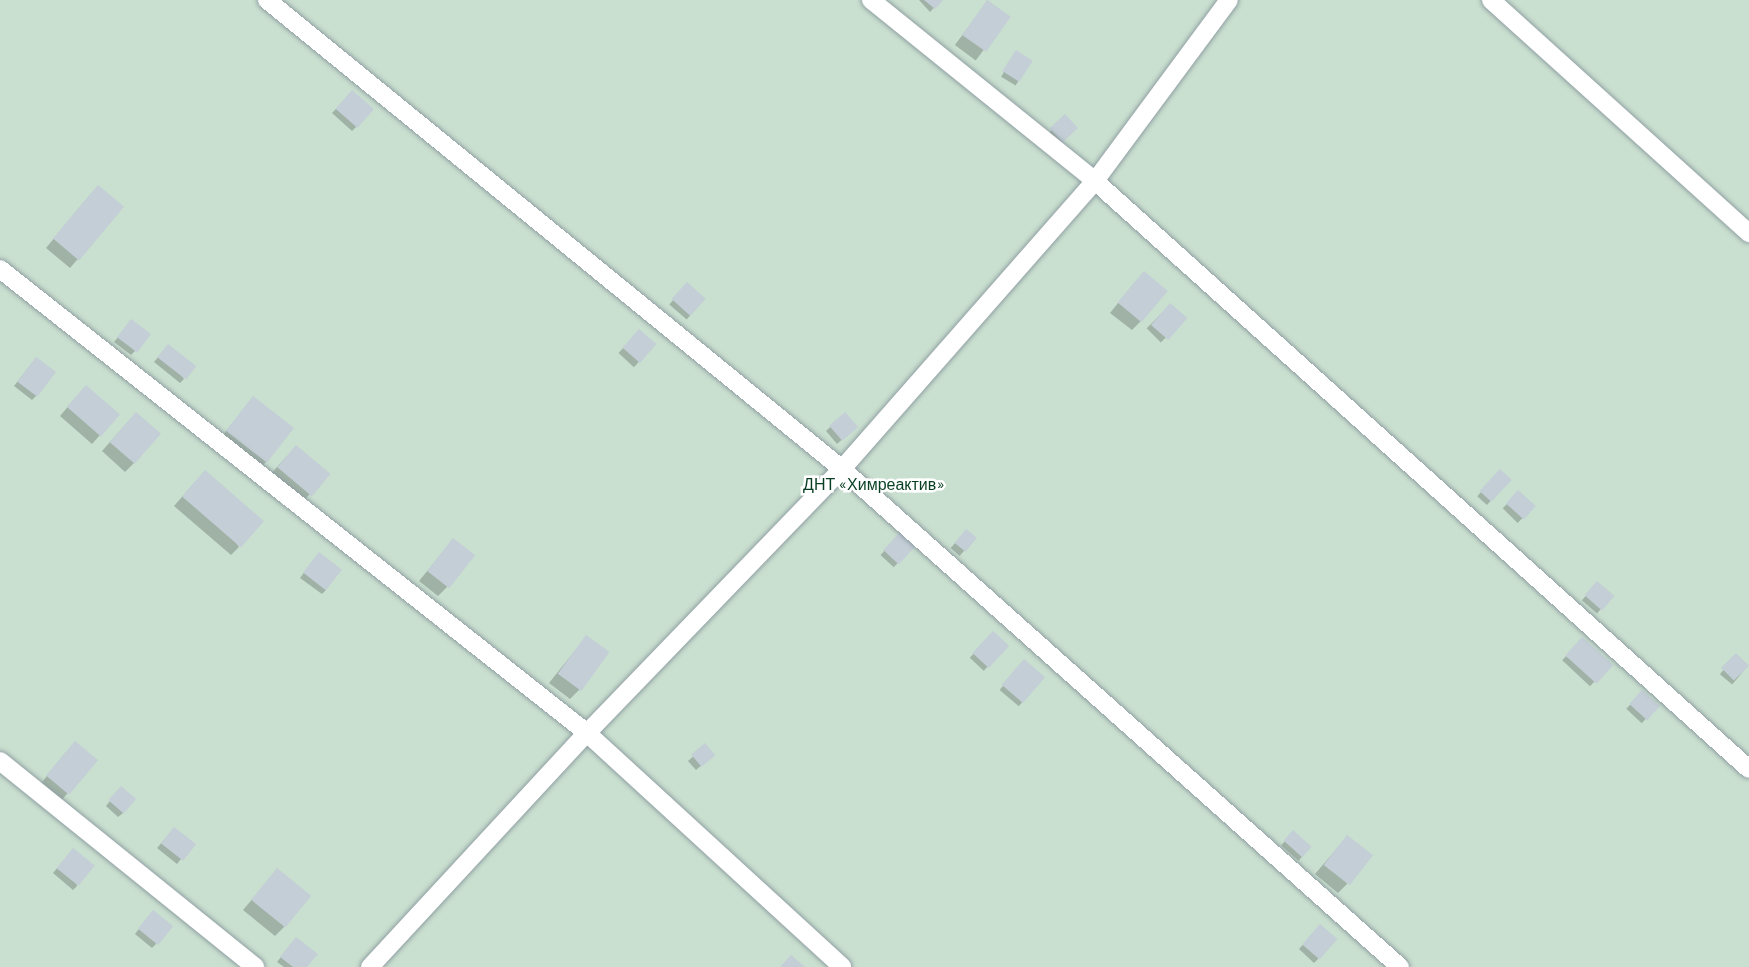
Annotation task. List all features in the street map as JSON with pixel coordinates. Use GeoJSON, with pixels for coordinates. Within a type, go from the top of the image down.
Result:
{"type":"FeatureCollection","features":[{"type":"Feature","properties":{"kind":"lane"},"geometry":{"type":"LineString","coordinates":[[267,0],[842,469],[1400,967]]}},
{"type":"Feature","properties":{"kind":"lane"},"geometry":{"type":"LineString","coordinates":[[871,0],[1095,182],[1749,769]]}},
{"type":"Feature","properties":{"kind":"lane"},"geometry":{"type":"LineString","coordinates":[[370,967],[587,733],[842,469],[1095,182],[1229,0]]}},
{"type":"Feature","properties":{"kind":"lane"},"geometry":{"type":"LineString","coordinates":[[1491,0],[1749,233]]}},
{"type":"Feature","properties":{"kind":"lane"},"geometry":{"type":"LineString","coordinates":[[0,269],[587,733],[842,967]]}},
{"type":"Feature","properties":{"kind":"lane"},"geometry":{"type":"LineString","coordinates":[[0,761],[255,967]]}},
{"type":"Feature","properties":{"kind":"green space","name":"ДНТ «Химреактив»"},"geometry":{"type":"Polygon","coordinates":[[[0,0],[1749,0],[1749,967],[0,967],[0,0]]]}},
{"type":"Feature","properties":{"kind":"building"},"geometry":{"type":"Polygon","coordinates":[[[924,0],[943,0],[935,9],[924,0]]]}},
{"type":"Feature","properties":{"kind":"building"},"geometry":{"type":"Polygon","coordinates":[[[987,0],[1011,17],[986,52],[962,35],[987,0]]]}},
{"type":"Feature","properties":{"kind":"building"},"geometry":{"type":"Polygon","coordinates":[[[1016,50],[1033,61],[1019,82],[1002,71],[1016,50]]]}},
{"type":"Feature","properties":{"kind":"building"},"geometry":{"type":"Polygon","coordinates":[[[352,90],[374,109],[357,128],[336,109],[352,90]]]}},
{"type":"Feature","properties":{"kind":"building"},"geometry":{"type":"Polygon","coordinates":[[[1065,114],[1078,128],[1063,142],[1050,128],[1065,114]]]}},
{"type":"Feature","properties":{"kind":"building"},"geometry":{"type":"Polygon","coordinates":[[[98,185],[124,207],[79,260],[53,239],[98,185]]]}},
{"type":"Feature","properties":{"kind":"building"},"geometry":{"type":"Polygon","coordinates":[[[1144,271],[1168,291],[1141,322],[1118,302],[1144,271]]]}},
{"type":"Feature","properties":{"kind":"building"},"geometry":{"type":"Polygon","coordinates":[[[687,282],[706,299],[690,316],[672,299],[687,282]]]}},
{"type":"Feature","properties":{"kind":"building"},"geometry":{"type":"Polygon","coordinates":[[[1170,303],[1187,318],[1168,340],[1151,325],[1170,303]]]}},
{"type":"Feature","properties":{"kind":"building"},"geometry":{"type":"Polygon","coordinates":[[[131,319],[151,334],[137,352],[117,337],[131,319]]]}},
{"type":"Feature","properties":{"kind":"building"},"geometry":{"type":"Polygon","coordinates":[[[639,329],[656,344],[640,363],[623,348],[639,329]]]}},
{"type":"Feature","properties":{"kind":"building"},"geometry":{"type":"Polygon","coordinates":[[[168,344],[196,366],[186,380],[158,357],[168,344]]]}},
{"type":"Feature","properties":{"kind":"building"},"geometry":{"type":"Polygon","coordinates":[[[36,357],[56,372],[37,397],[17,382],[36,357]]]}},
{"type":"Feature","properties":{"kind":"building"},"geometry":{"type":"Polygon","coordinates":[[[86,385],[120,415],[101,436],[67,407],[86,385]]]}},
{"type":"Feature","properties":{"kind":"building"},"geometry":{"type":"Polygon","coordinates":[[[253,396],[294,428],[267,463],[226,431],[253,396]]]}},
{"type":"Feature","properties":{"kind":"building"},"geometry":{"type":"Polygon","coordinates":[[[136,412],[161,434],[135,464],[110,442],[136,412]]]}},
{"type":"Feature","properties":{"kind":"building"},"geometry":{"type":"Polygon","coordinates":[[[845,412],[858,427],[842,441],[829,426],[845,412]]]}},
{"type":"Feature","properties":{"kind":"building"},"geometry":{"type":"Polygon","coordinates":[[[296,445],[330,474],[312,496],[277,467],[296,445]]]}},
{"type":"Feature","properties":{"kind":"building"},"geometry":{"type":"Polygon","coordinates":[[[1500,469],[1512,480],[1491,502],[1480,491],[1500,469]]]}},
{"type":"Feature","properties":{"kind":"building"},"geometry":{"type":"Polygon","coordinates":[[[205,470],[264,521],[241,548],[182,496],[205,470]]]}},
{"type":"Feature","properties":{"kind":"building"},"geometry":{"type":"Polygon","coordinates":[[[1518,490],[1536,506],[1524,519],[1506,503],[1518,490]]]}},
{"type":"Feature","properties":{"kind":"building"},"geometry":{"type":"Polygon","coordinates":[[[966,529],[977,538],[966,552],[955,543],[966,529]]]}},
{"type":"Feature","properties":{"kind":"building"},"geometry":{"type":"Polygon","coordinates":[[[901,531],[916,545],[899,564],[883,550],[901,531]]]}},
{"type":"Feature","properties":{"kind":"building"},"geometry":{"type":"Polygon","coordinates":[[[453,538],[475,555],[449,588],[427,571],[453,538]]]}},
{"type":"Feature","properties":{"kind":"building"},"geometry":{"type":"Polygon","coordinates":[[[319,552],[342,570],[326,590],[303,572],[319,552]]]}},
{"type":"Feature","properties":{"kind":"building"},"geometry":{"type":"Polygon","coordinates":[[[1597,581],[1614,596],[1602,610],[1585,595],[1597,581]]]}},
{"type":"Feature","properties":{"kind":"building"},"geometry":{"type":"Polygon","coordinates":[[[993,631],[1009,646],[989,668],[973,653],[993,631]]]}},
{"type":"Feature","properties":{"kind":"building"},"geometry":{"type":"Polygon","coordinates":[[[586,635],[609,652],[581,691],[558,674],[586,635]]]}},
{"type":"Feature","properties":{"kind":"building"},"geometry":{"type":"Polygon","coordinates":[[[1582,637],[1613,665],[1596,684],[1565,656],[1582,637]]]}},
{"type":"Feature","properties":{"kind":"building"},"geometry":{"type":"Polygon","coordinates":[[[1736,653],[1749,666],[1734,681],[1721,668],[1736,653]]]}},
{"type":"Feature","properties":{"kind":"building"},"geometry":{"type":"Polygon","coordinates":[[[1024,659],[1045,677],[1023,703],[1002,685],[1024,659]]]}},
{"type":"Feature","properties":{"kind":"building"},"geometry":{"type":"Polygon","coordinates":[[[1642,690],[1660,706],[1647,720],[1629,704],[1642,690]]]}},
{"type":"Feature","properties":{"kind":"building"},"geometry":{"type":"Polygon","coordinates":[[[75,741],[98,760],[69,795],[46,775],[75,741]]]}},
{"type":"Feature","properties":{"kind":"building"},"geometry":{"type":"Polygon","coordinates":[[[705,743],[715,755],[701,767],[691,755],[705,743]]]}},
{"type":"Feature","properties":{"kind":"building"},"geometry":{"type":"Polygon","coordinates":[[[121,786],[136,799],[124,813],[109,800],[121,786]]]}},
{"type":"Feature","properties":{"kind":"building"},"geometry":{"type":"Polygon","coordinates":[[[174,827],[196,844],[183,861],[161,844],[174,827]]]}},
{"type":"Feature","properties":{"kind":"building"},"geometry":{"type":"Polygon","coordinates":[[[1293,830],[1312,847],[1302,857],[1284,840],[1293,830]]]}},
{"type":"Feature","properties":{"kind":"building"},"geometry":{"type":"Polygon","coordinates":[[[1347,835],[1373,855],[1350,885],[1324,865],[1347,835]]]}},
{"type":"Feature","properties":{"kind":"building"},"geometry":{"type":"Polygon","coordinates":[[[73,848],[95,866],[78,886],[57,868],[73,848]]]}},
{"type":"Feature","properties":{"kind":"building"},"geometry":{"type":"Polygon","coordinates":[[[277,868],[311,896],[285,928],[251,900],[277,868]]]}},
{"type":"Feature","properties":{"kind":"building"},"geometry":{"type":"Polygon","coordinates":[[[153,910],[173,926],[158,945],[138,929],[153,910]]]}},
{"type":"Feature","properties":{"kind":"building"},"geometry":{"type":"Polygon","coordinates":[[[1320,924],[1337,939],[1320,959],[1302,944],[1320,924]]]}},
{"type":"Feature","properties":{"kind":"building"},"geometry":{"type":"Polygon","coordinates":[[[296,937],[318,954],[307,967],[293,967],[280,957],[296,937]]]}},
{"type":"Feature","properties":{"kind":"building"},"geometry":{"type":"Polygon","coordinates":[[[791,955],[805,967],[780,967],[791,955]]]}}]}
